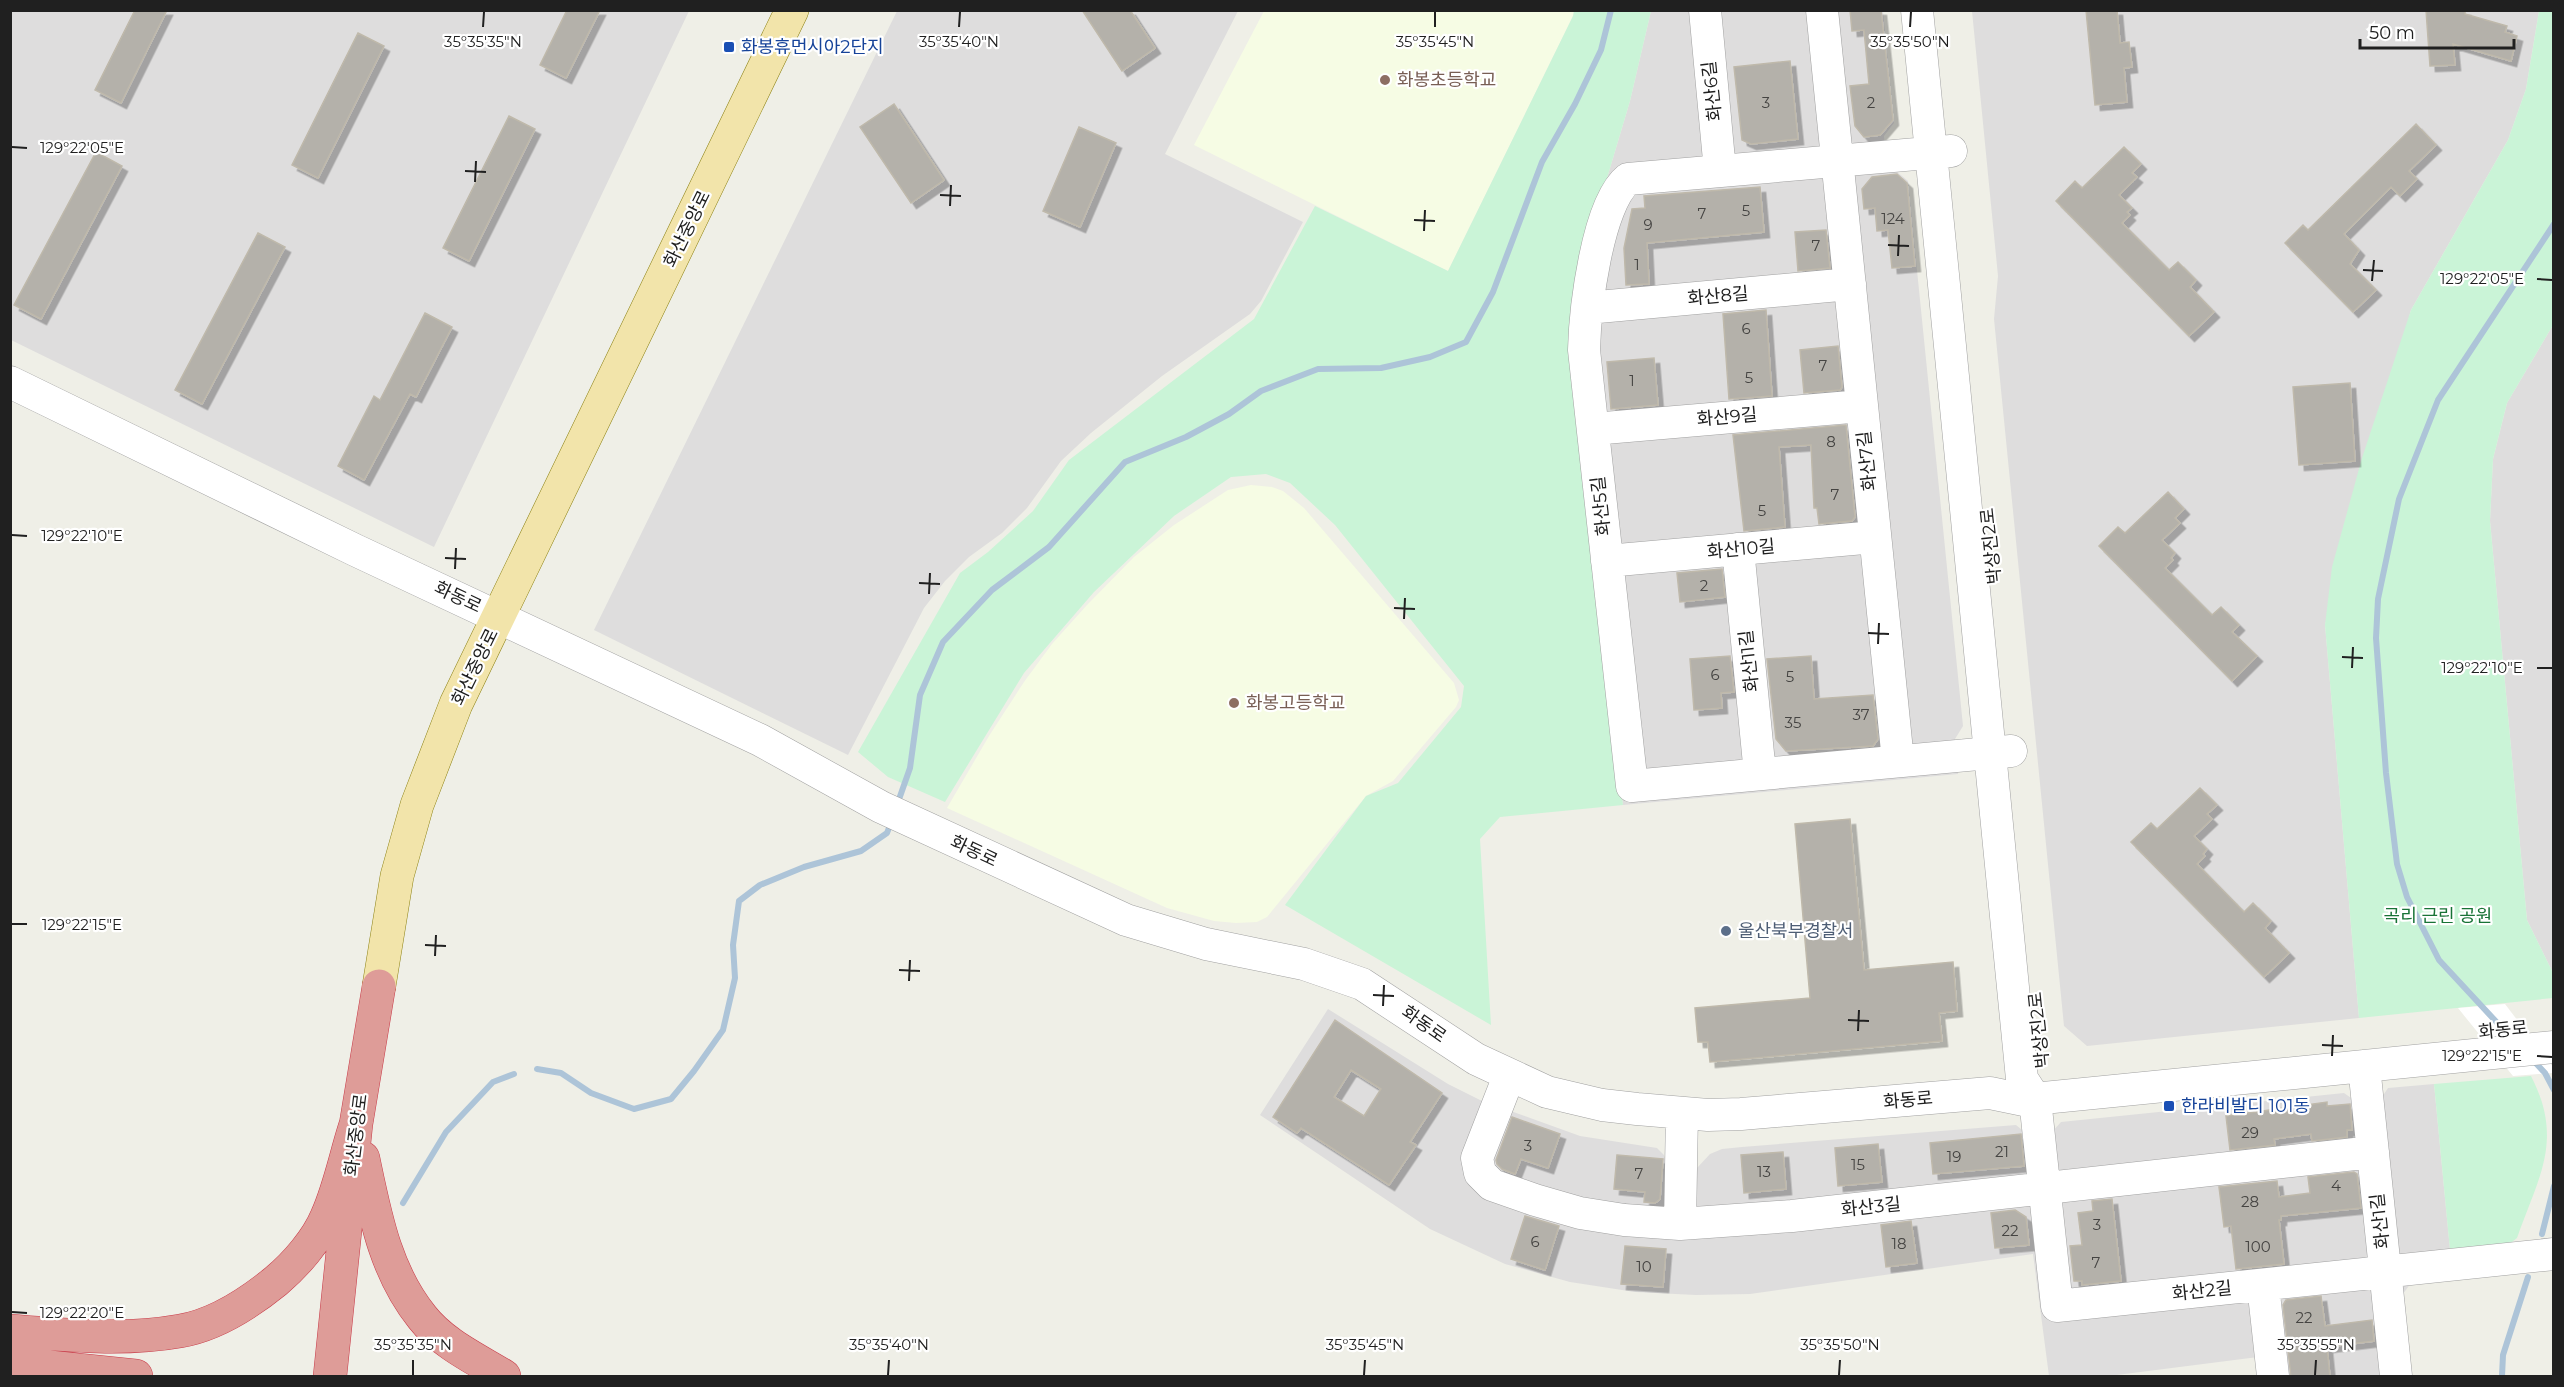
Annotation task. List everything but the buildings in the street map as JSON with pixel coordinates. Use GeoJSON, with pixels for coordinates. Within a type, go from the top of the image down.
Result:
{"type":"FeatureCollection","features":[{"type":"Feature","properties":{"kind":"highway","name":"화산중앙로"},"geometry":{"type":"LineString","coordinates":[[330,1377],[356,1124],[379,986]]}},
{"type":"Feature","properties":{"kind":"highway"},"geometry":{"type":"LineString","coordinates":[[10,1331],[102,1337],[181,1331],[229,1314],[260,1295],[287,1272],[308,1246],[327,1217],[356,1124]]}},
{"type":"Feature","properties":{"kind":"highway"},"geometry":{"type":"LineString","coordinates":[[356,1124],[379,1235],[399,1283],[423,1318],[454,1346],[504,1377]]}},
{"type":"Feature","properties":{"kind":"highway"},"geometry":{"type":"LineString","coordinates":[[10,1363],[136,1377]]}},
{"type":"Feature","properties":{"kind":"main road","name":"화산중앙로"},"geometry":{"type":"LineString","coordinates":[[379,986],[397,876],[417,805],[456,704],[792,10]]}},
{"type":"Feature","properties":{"kind":"street","name":"화산6길"},"geometry":{"type":"LineString","coordinates":[[1704,10],[1720,171]]}},
{"type":"Feature","properties":{"kind":"street"},"geometry":{"type":"LineString","coordinates":[[1822,10],[1837,161]]}},
{"type":"Feature","properties":{"kind":"street","name":"박상진2로"},"geometry":{"type":"LineString","coordinates":[[1917,10],[1941,152],[2033,1085]]}},
{"type":"Feature","properties":{"kind":"street","name":"박상진2로"},"geometry":{"type":"LineString","coordinates":[[1938,10],[1941,152]]}},
{"type":"Feature","properties":{"kind":"street","name":"화산5길"},"geometry":{"type":"LineString","coordinates":[[1941,152],[1628,179],[1620,186],[1608,210],[1590,284],[1584,350],[1632,786],[2000,752]]}},
{"type":"Feature","properties":{"kind":"street","name":"화산7길"},"geometry":{"type":"LineString","coordinates":[[1837,161],[1898,761]]}},
{"type":"Feature","properties":{"kind":"street","name":"화산8길"},"geometry":{"type":"LineString","coordinates":[[1587,308],[1850,284]]}},
{"type":"Feature","properties":{"kind":"street","name":"화동로"},"geometry":{"type":"LineString","coordinates":[[10,382],[355,550],[760,740],[894,813],[1126,920],[1206,944],[1304,964],[1362,984],[1476,1059],[1547,1092],[1602,1105],[1682,1113],[1742,1114],[1990,1093],[2024,1100],[2033,1085]]}},
{"type":"Feature","properties":{"kind":"street","name":"화산9길"},"geometry":{"type":"LineString","coordinates":[[1593,429],[1862,406]]}},
{"type":"Feature","properties":{"kind":"street","name":"화산10길"},"geometry":{"type":"LineString","coordinates":[[1607,561],[1875,537]]}},
{"type":"Feature","properties":{"kind":"street","name":"화산11길"},"geometry":{"type":"LineString","coordinates":[[1738,549],[1760,774]]}},
{"type":"Feature","properties":{"kind":"street","name":"화동로"},"geometry":{"type":"LineString","coordinates":[[2033,1085],[2541,1037]]}},
{"type":"Feature","properties":{"kind":"street","name":"화동로"},"geometry":{"type":"LineString","coordinates":[[2033,1085],[2364,1066],[2488,1043]]}},
{"type":"Feature","properties":{"kind":"street","name":"화산1길"},"geometry":{"type":"LineString","coordinates":[[2364,1066],[2396,1377]]}},
{"type":"Feature","properties":{"kind":"street","name":"화산3길"},"geometry":{"type":"LineString","coordinates":[[1509,1076],[1477,1158],[1480,1173],[1491,1185],[1580,1213],[1624,1220],[1680,1224],[1792,1216],[2373,1152]]}},
{"type":"Feature","properties":{"kind":"street","name":"화산2길"},"geometry":{"type":"LineString","coordinates":[[2033,1085],[2057,1306],[2553,1254]]}},
{"type":"Feature","properties":{"kind":"street"},"geometry":{"type":"LineString","coordinates":[[1680,1224],[1682,1113]]}},
{"type":"Feature","properties":{"kind":"street"},"geometry":{"type":"LineString","coordinates":[[2263,1285],[2273,1377]]}},
{"type":"Feature","properties":{"kind":"shaded area"},"geometry":{"type":"Polygon","coordinates":[[[10,11],[689,11],[434,547],[11,340],[10,11]]]}},
{"type":"Feature","properties":{"kind":"shaded area"},"geometry":{"type":"Polygon","coordinates":[[[897,11],[1238,11],[1165,154],[1303,222],[1261,301],[1250,314],[1162,376],[1091,433],[1061,461],[1027,508],[1002,533],[969,557],[945,581],[924,608],[848,755],[594,630],[897,11]]]}},
{"type":"Feature","properties":{"kind":"shaded area","name":"화봉초등학교"},"geometry":{"type":"Polygon","coordinates":[[[1264,11],[1574,11],[1448,271],[1194,145],[1264,11]]]}},
{"type":"Feature","properties":{"kind":"shaded area"},"geometry":{"type":"Polygon","coordinates":[[[1651,11],[1883,11],[1894,123],[1884,136],[1887,171],[1896,171],[1908,181],[1963,726],[1955,739],[1958,774],[1623,805],[1573,371],[1585,252],[1630,101],[1651,11]]]}},
{"type":"Feature","properties":{"kind":"shaded area"},"geometry":{"type":"Polygon","coordinates":[[[1972,11],[2539,11],[2526,89],[2508,140],[2411,310],[2325,625],[2359,1018],[2087,1046],[2064,1026],[1994,319],[1998,276],[1972,11]]]}},
{"type":"Feature","properties":{"kind":"shaded area"},"geometry":{"type":"Polygon","coordinates":[[[2553,325],[2553,973],[2527,920],[2490,521],[2493,459],[2507,403],[2553,325]]]}},
{"type":"Feature","properties":{"kind":"shaded area","name":"화봉고등학교"},"geometry":{"type":"Polygon","coordinates":[[[1251,485],[1272,487],[1283,491],[1304,508],[1454,683],[1459,700],[1456,707],[1393,781],[1366,796],[1267,917],[1257,922],[1236,923],[1214,921],[1167,908],[947,808],[1024,682],[1052,644],[1087,605],[1134,557],[1174,525],[1228,490],[1251,485]]]}},
{"type":"Feature","properties":{"kind":"shaded area"},"geometry":{"type":"Polygon","coordinates":[[[1328,1009],[1448,1084],[1480,1100],[1580,1136],[1657,1148],[1664,1155],[1667,1167],[1697,1168],[1710,1154],[1722,1149],[2016,1125],[2027,1134],[2052,1132],[2061,1122],[2344,1093],[2354,1100],[2382,1097],[2388,1088],[2434,1084],[2450,1250],[2409,1253],[2411,1283],[2400,1298],[2408,1376],[2261,1376],[2258,1357],[2109,1376],[2049,1376],[2033,1254],[1750,1294],[1696,1295],[1635,1292],[1570,1282],[1505,1264],[1430,1229],[1260,1115],[1328,1009]]]}},
{"type":"Feature","properties":{"kind":"green space"},"geometry":{"type":"Polygon","coordinates":[[[1574,11],[1651,11],[1630,101],[1585,252],[1573,371],[1623,805],[1500,817],[1480,839],[1491,1025],[1285,905],[1366,796],[1398,783],[1461,707],[1464,686],[1335,525],[1290,483],[1266,474],[1231,477],[1174,516],[1094,592],[1024,673],[945,802],[888,777],[858,752],[960,573],[988,552],[1033,511],[1069,460],[1254,319],[1315,206],[1448,271],[1574,11]]]}},
{"type":"Feature","properties":{"kind":"green space","name":"곡리 근린 공원"},"geometry":{"type":"Polygon","coordinates":[[[2539,11],[2554,11],[2553,325],[2507,403],[2493,459],[2490,521],[2527,920],[2553,973],[2553,998],[2359,1018],[2325,625],[2332,567],[2362,458],[2411,310],[2508,140],[2526,89],[2539,11]]]}},
{"type":"Feature","properties":{"kind":"green space"},"geometry":{"type":"Polygon","coordinates":[[[2531,1076],[2541,1099],[2546,1120],[2547,1139],[2540,1176],[2517,1238],[2508,1245],[2450,1250],[2434,1084],[2531,1076]]]}},
{"type":"Feature","properties":{"kind":"pier"},"geometry":{"type":"Polygon","coordinates":[[[2505,1004],[2553,1067],[2553,1073],[2513,1076],[2458,1008],[2505,1004]]]}},
{"type":"Feature","properties":{"kind":"waterway"},"geometry":{"type":"LineString","coordinates":[[897,805],[910,768],[920,695],[943,642],[992,590],[1049,547],[1125,462],[1186,437],[1229,414],[1261,391],[1318,369],[1381,368],[1430,357],[1466,342],[1493,292],[1542,162],[1575,104],[1601,50],[1611,10]]}},
{"type":"Feature","properties":{"kind":"waterway"},"geometry":{"type":"LineString","coordinates":[[2514,1041],[2439,960],[2407,897],[2397,864],[2386,773],[2376,638],[2378,599],[2399,499],[2438,400],[2554,224]]}},
{"type":"Feature","properties":{"kind":"waterway"},"geometry":{"type":"LineString","coordinates":[[537,1069],[561,1073],[591,1093],[634,1109],[671,1099],[723,1030],[735,978],[733,945],[739,901],[760,885],[804,867],[861,851],[887,833],[892,820]]}},
{"type":"Feature","properties":{"kind":"waterway"},"geometry":{"type":"LineString","coordinates":[[2532,1059],[2545,1073],[2554,1090]]}},
{"type":"Feature","properties":{"kind":"waterway"},"geometry":{"type":"LineString","coordinates":[[403,1203],[446,1132],[493,1082],[514,1074]]}},
{"type":"Feature","properties":{"kind":"waterway"},"geometry":{"type":"LineString","coordinates":[[2542,1234],[2554,1186]]}},
{"type":"Feature","properties":{"kind":"waterway"},"geometry":{"type":"LineString","coordinates":[[2502,1376],[2503,1355],[2528,1277]]}},
{"type":"Feature","properties":{"kind":"place","name":"화봉휴먼시아2단지"},"geometry":{"type":"Point","coordinates":[729,47]}},
{"type":"Feature","properties":{"kind":"place","name":"화봉초등학교"},"geometry":{"type":"Point","coordinates":[1385,80]}},
{"type":"Feature","properties":{"kind":"place","name":"화봉고등학교"},"geometry":{"type":"Point","coordinates":[1234,703]}},
{"type":"Feature","properties":{"kind":"place","name":"울산북부경찰서"},"geometry":{"type":"Point","coordinates":[1726,931]}},
{"type":"Feature","properties":{"kind":"place","name":"한라비발디 101동"},"geometry":{"type":"Point","coordinates":[2169,1106]}}]}
